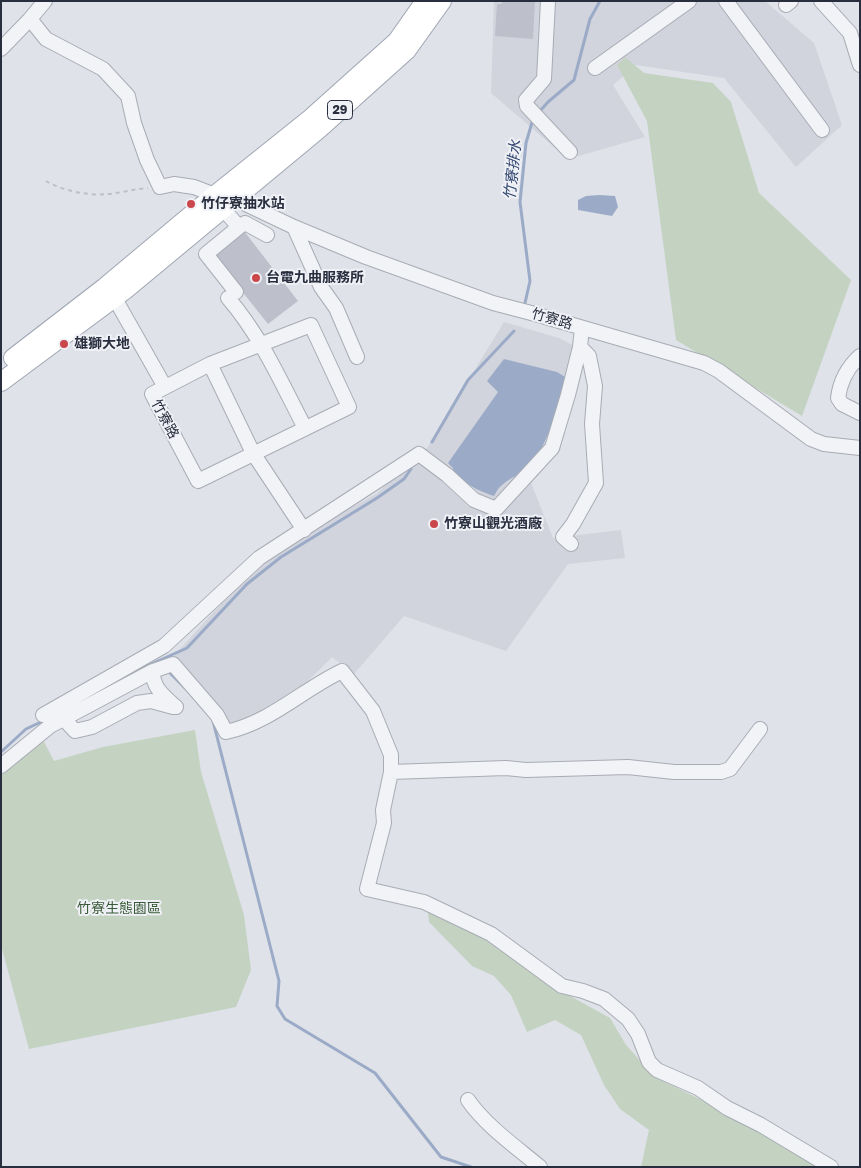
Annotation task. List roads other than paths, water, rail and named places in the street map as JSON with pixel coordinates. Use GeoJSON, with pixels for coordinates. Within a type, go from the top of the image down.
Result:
{"type":"FeatureCollection","features":[{"type":"Feature","properties":{"kind":"main road","name":"29"},"geometry":{"type":"LineString","coordinates":[[224,201],[311,118],[397,41],[425,1]]}},
{"type":"Feature","properties":{"kind":"main road","name":"29"},"geometry":{"type":"LineString","coordinates":[[1,382],[224,201],[319,129],[407,50],[442,1]]}},
{"type":"Feature","properties":{"kind":"main road","name":"29"},"geometry":{"type":"LineString","coordinates":[[1,367],[110,292]]}},
{"type":"Feature","properties":{"kind":"street"},"geometry":{"type":"LineString","coordinates":[[1,49],[45,1]]}},
{"type":"Feature","properties":{"kind":"street"},"geometry":{"type":"LineString","coordinates":[[548,1],[544,79],[526,100],[527,106],[570,152]]}},
{"type":"Feature","properties":{"kind":"street"},"geometry":{"type":"LineString","coordinates":[[595,68],[689,1]]}},
{"type":"Feature","properties":{"kind":"street"},"geometry":{"type":"LineString","coordinates":[[726,1],[822,130]]}},
{"type":"Feature","properties":{"kind":"street"},"geometry":{"type":"LineString","coordinates":[[821,1],[855,29],[860,65]]}},
{"type":"Feature","properties":{"kind":"street","name":"竹寮路"},"geometry":{"type":"LineString","coordinates":[[30,19],[46,39],[103,69],[128,96],[134,122],[160,187],[174,184],[194,187],[224,201],[366,257],[493,303],[704,363],[719,371],[810,439],[824,444],[860,448]]}},
{"type":"Feature","properties":{"kind":"street"},"geometry":{"type":"LineString","coordinates":[[224,201],[239,227]]}},
{"type":"Feature","properties":{"kind":"street"},"geometry":{"type":"LineString","coordinates":[[267,236],[244,222],[206,254],[261,344],[305,428]]}},
{"type":"Feature","properties":{"kind":"street"},"geometry":{"type":"LineString","coordinates":[[294,227],[321,287],[336,308],[357,357]]}},
{"type":"Feature","properties":{"kind":"street","name":"竹寮路"},"geometry":{"type":"LineString","coordinates":[[110,292],[164,387]]}},
{"type":"Feature","properties":{"kind":"street","name":"竹寮路"},"geometry":{"type":"LineString","coordinates":[[311,325],[349,407],[198,481],[152,394],[164,387],[210,364],[311,325]]}},
{"type":"Feature","properties":{"kind":"street"},"geometry":{"type":"LineString","coordinates":[[43,714],[164,646],[259,558],[419,454],[447,475],[474,500],[496,510],[552,448],[580,347],[582,328]]}},
{"type":"Feature","properties":{"kind":"street"},"geometry":{"type":"LineString","coordinates":[[571,544],[563,537],[573,524],[596,483],[592,424],[594,377],[589,356],[580,347]]}},
{"type":"Feature","properties":{"kind":"street"},"geometry":{"type":"LineString","coordinates":[[860,356],[852,364],[839,389],[838,398],[842,404],[860,413]]}},
{"type":"Feature","properties":{"kind":"street"},"geometry":{"type":"LineString","coordinates":[[210,364],[253,453],[304,530]]}},
{"type":"Feature","properties":{"kind":"street"},"geometry":{"type":"LineString","coordinates":[[1,766],[50,726],[152,671],[172,664],[217,715],[226,732],[256,723],[342,671],[372,711],[391,755],[383,810],[384,823],[367,889],[424,902],[491,934],[562,986],[584,991],[604,999],[628,1019],[638,1034],[648,1062],[657,1070],[698,1088],[728,1108],[761,1125],[831,1167]]}},
{"type":"Feature","properties":{"kind":"street"},"geometry":{"type":"LineString","coordinates":[[64,719],[75,731],[92,727],[137,702],[151,701],[176,707],[159,692],[152,679],[152,671]]}},
{"type":"Feature","properties":{"kind":"street"},"geometry":{"type":"LineString","coordinates":[[390,772],[506,768],[526,770],[628,767],[674,772],[721,772],[730,768],[760,729]]}},
{"type":"Feature","properties":{"kind":"street"},"geometry":{"type":"LineString","coordinates":[[468,1100],[504,1137],[540,1167]]}},
{"type":"Feature","properties":{"kind":"water"},"geometry":{"type":"Polygon","coordinates":[[[586,196],[615,196],[618,207],[612,216],[578,210],[578,200],[586,196]]]}},
{"type":"Feature","properties":{"kind":"water"},"geometry":{"type":"Polygon","coordinates":[[[504,359],[557,372],[565,377],[552,424],[542,447],[529,466],[504,483],[494,496],[467,484],[457,477],[452,473],[453,468],[448,463],[498,392],[487,381],[504,359]]]}},
{"type":"Feature","properties":{"kind":"waterway","name":"竹寮排水"},"geometry":{"type":"LineString","coordinates":[[539,112],[574,80],[590,19],[600,1]]}},
{"type":"Feature","properties":{"kind":"waterway","name":"竹寮排水"},"geometry":{"type":"LineString","coordinates":[[525,303],[530,281],[520,202],[526,143],[533,119]]}},
{"type":"Feature","properties":{"kind":"waterway"},"geometry":{"type":"LineString","coordinates":[[432,442],[468,380],[514,331]]}},
{"type":"Feature","properties":{"kind":"waterway"},"geometry":{"type":"LineString","coordinates":[[129,674],[187,648],[247,584],[281,557],[377,498],[404,479],[411,469]]}},
{"type":"Feature","properties":{"kind":"waterway"},"geometry":{"type":"LineString","coordinates":[[167,670],[185,688]]}},
{"type":"Feature","properties":{"kind":"waterway"},"geometry":{"type":"LineString","coordinates":[[1,752],[26,729],[45,720]]}},
{"type":"Feature","properties":{"kind":"waterway"},"geometry":{"type":"LineString","coordinates":[[213,721],[279,981],[277,1006],[285,1019],[375,1073],[441,1157],[471,1167]]}},
{"type":"Feature","properties":{"kind":"place","name":"竹仔寮抽水站"},"geometry":{"type":"Point","coordinates":[191,204]}},
{"type":"Feature","properties":{"kind":"place","name":"台電九曲服務所"},"geometry":{"type":"Point","coordinates":[256,278]}},
{"type":"Feature","properties":{"kind":"place","name":"雄獅大地"},"geometry":{"type":"Point","coordinates":[64,344]}},
{"type":"Feature","properties":{"kind":"place","name":"竹寮山觀光酒廠"},"geometry":{"type":"Point","coordinates":[434,524]}},
{"type":"Feature","properties":{"kind":"park label","name":"竹寮生態園區"},"geometry":{"type":"Point","coordinates":[119,909]}}]}
